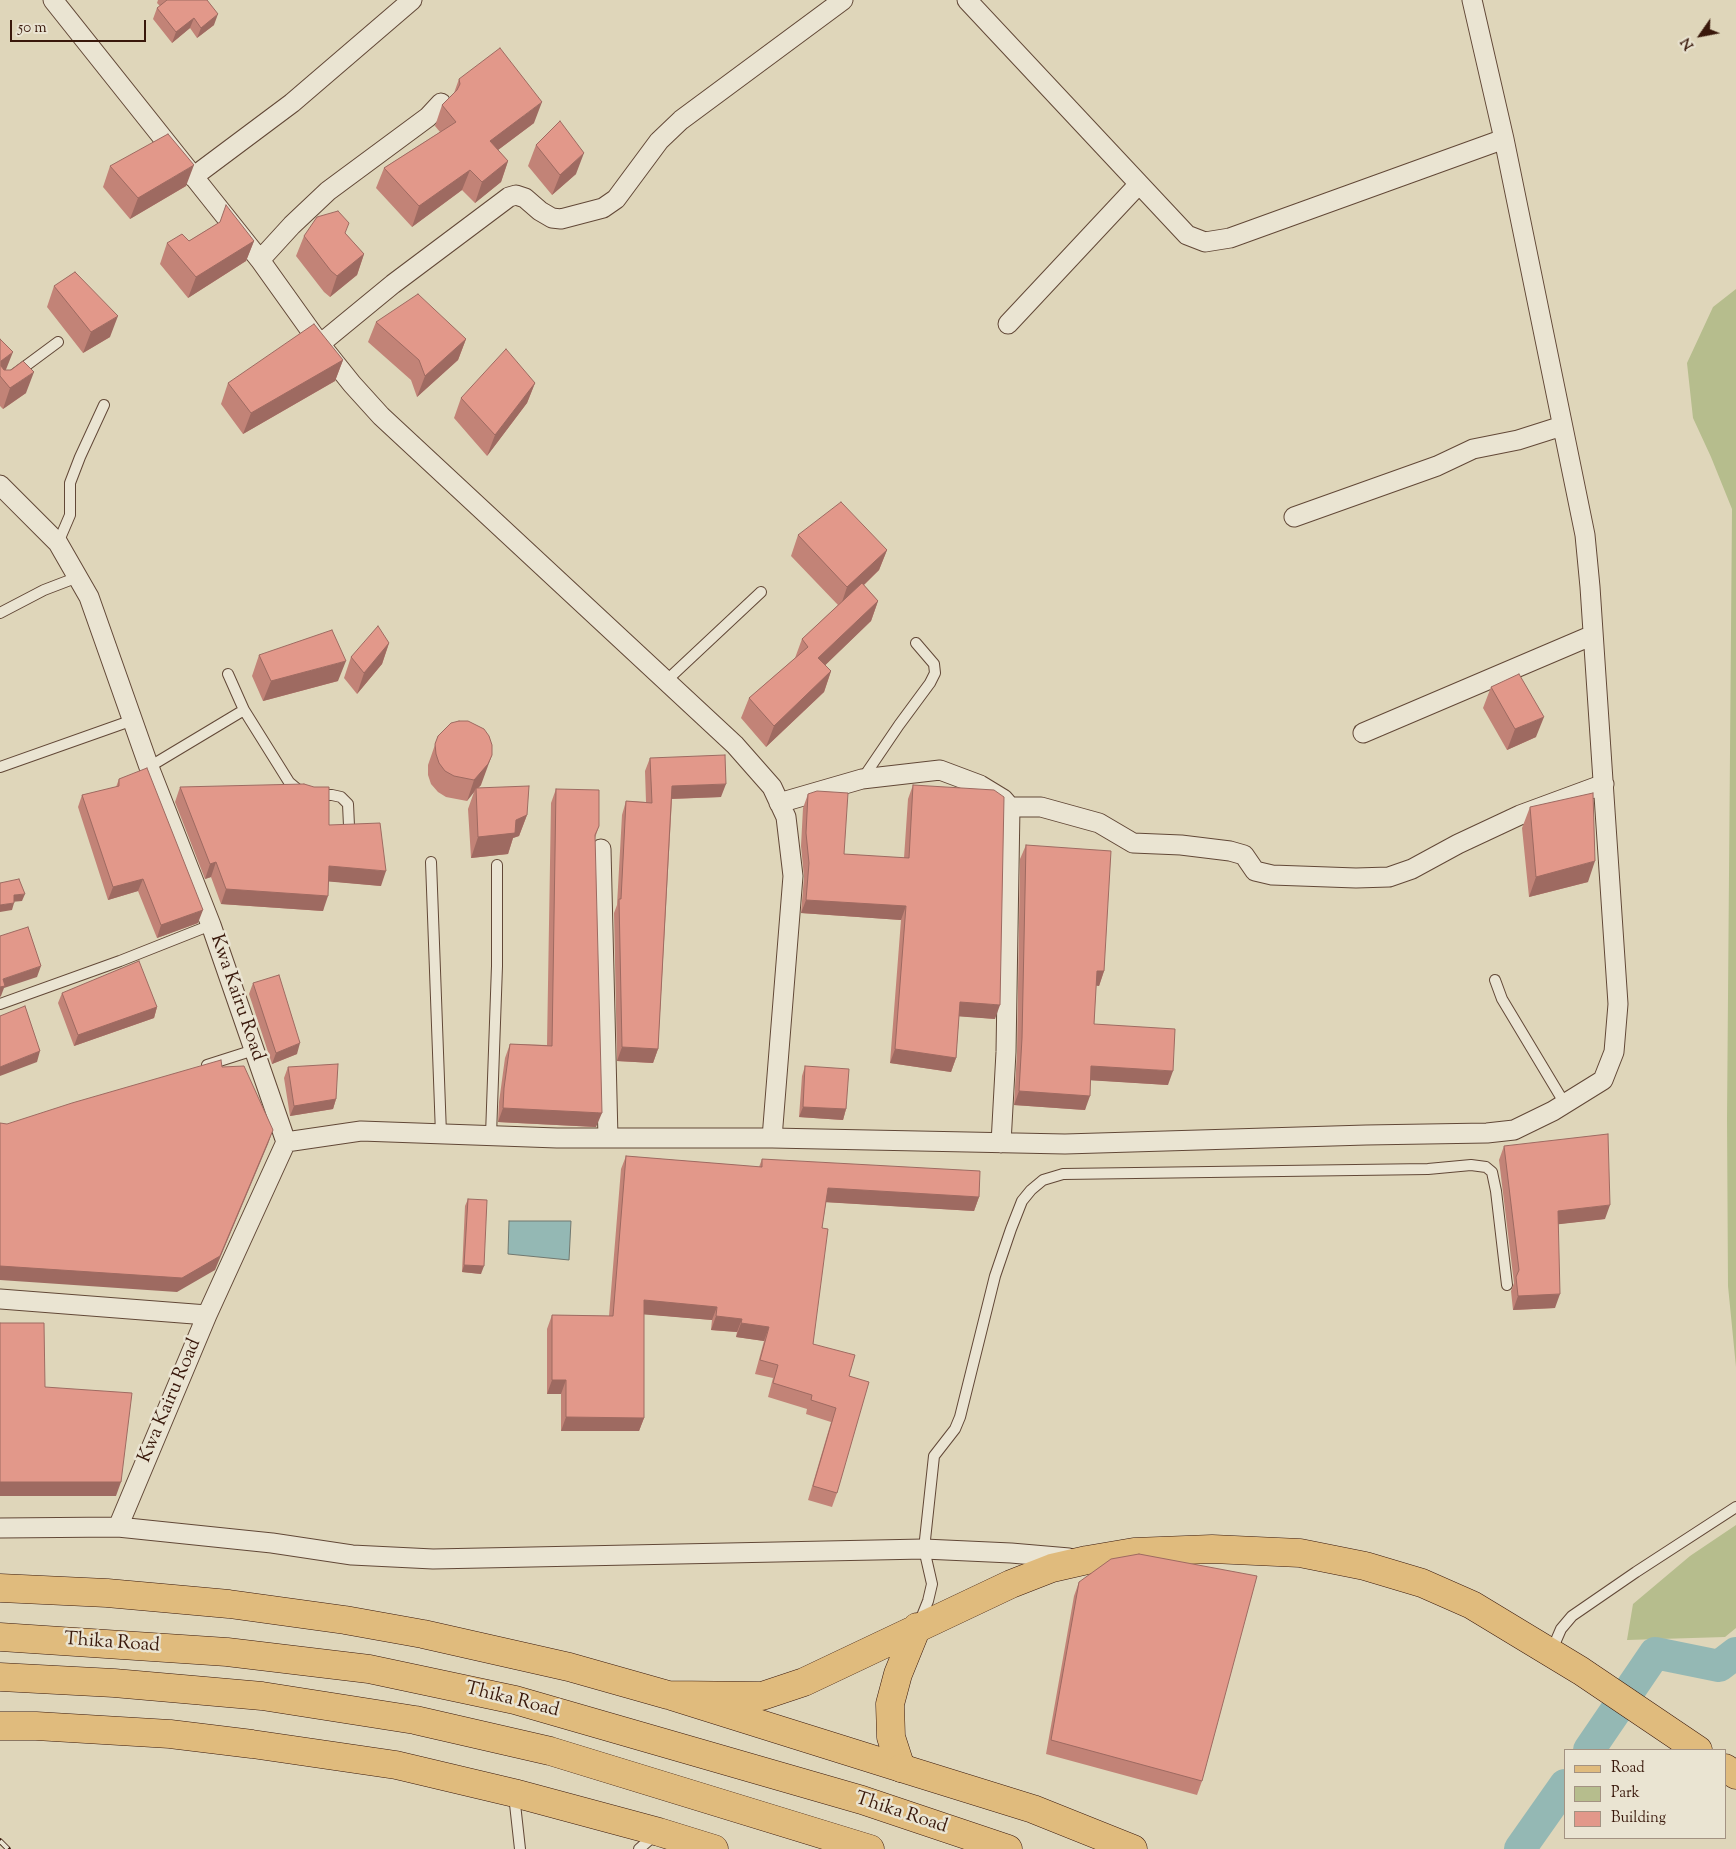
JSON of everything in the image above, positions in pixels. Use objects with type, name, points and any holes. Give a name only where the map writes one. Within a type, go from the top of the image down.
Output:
[{"type":"main road","points":[[668,1695],[762,1696],[804,1682],[1010,1584],[1052,1568],[1087,1560],[1134,1552],[1212,1549],[1300,1553],[1356,1564],[1422,1583],[1472,1605],[1581,1671],[1688,1743]]},
{"type":"main road","points":[[0,1588],[108,1593],[220,1603],[345,1620],[423,1634],[569,1667],[668,1695],[1033,1808],[1133,1849]]},
{"type":"main road","points":[[901,1768],[891,1737],[890,1704],[898,1674],[917,1627]]},
{"type":"main road","name":"Thika Road","points":[[0,1637],[227,1652],[369,1669],[515,1700],[862,1800],[1008,1849]]},
{"type":"main road","name":"Thika Road","points":[[0,1678],[114,1683],[262,1696],[415,1720],[550,1751],[870,1849]]},
{"type":"main road","points":[[0,1726],[36,1726],[170,1734],[396,1765],[514,1793],[649,1840],[714,1849]]},
{"type":"street","points":[[53,0],[260,260],[320,344],[381,416],[735,745],[772,787],[786,817],[793,876],[772,1138]]},
{"type":"street","points":[[193,177],[292,104],[412,0]]},
{"type":"street","points":[[320,344],[393,284],[509,197],[516,195],[525,198],[540,211],[552,218],[561,219],[604,208],[616,199],[659,141],[681,120],[844,0]]},
{"type":"street","points":[[968,0],[1187,235],[1205,242],[1230,238],[1504,139]]},
{"type":"street","points":[[286,1142],[361,1131],[491,1136],[772,1138],[1065,1144],[1487,1133],[1514,1130],[1553,1111],[1603,1080],[1614,1052],[1618,1004],[1594,635],[1584,535],[1504,139],[1472,0]]},
{"type":"street","points":[[260,260],[292,225],[328,191],[428,117],[441,103]]},
{"type":"street","points":[[1008,324],[1139,184]]},
{"type":"street","points":[[1294,517],[1437,466],[1473,449],[1518,440],[1562,426]]},
{"type":"street","name":"Kwa Kairu Road","points":[[0,485],[58,543],[89,597],[149,767],[211,925],[286,1142],[207,1315],[118,1527]]},
{"type":"street","points":[[1363,733],[1594,635]]},
{"type":"street","points":[[779,803],[862,779],[940,770],[980,785],[1003,799],[1010,807],[1006,1052],[1001,1143]]},
{"type":"street","points":[[1010,807],[1041,807],[1098,823],[1133,843],[1181,845],[1230,851],[1244,855],[1255,871],[1272,875],[1389,878],[1520,815],[1604,784]]},
{"type":"street","points":[[601,849],[608,1138]]},
{"type":"street","points":[[0,1299],[207,1315]]},
{"type":"street","points":[[0,1528],[118,1527],[272,1543],[352,1555],[433,1559],[924,1549],[1011,1553],[1087,1560]]},
{"type":"lane","points":[[0,384],[58,342]]},
{"type":"lane","points":[[58,543],[70,515],[70,483],[104,405]]},
{"type":"lane","points":[[0,614],[44,590],[78,577]]},
{"type":"lane","points":[[666,681],[761,592]]},
{"type":"lane","points":[[862,779],[898,725],[930,684],[935,673],[934,664],[916,643]]},
{"type":"lane","points":[[228,674],[244,710],[289,782],[299,792],[309,795],[341,797],[348,804],[349,826]]},
{"type":"lane","points":[[149,767],[244,710]]},
{"type":"lane","points":[[0,767],[133,720]]},
{"type":"lane","points":[[431,862],[441,1134]]},
{"type":"lane","points":[[491,1136],[497,966],[498,866]]},
{"type":"lane","points":[[0,1004],[120,961],[211,925]]},
{"type":"lane","points":[[1494,980],[1502,999],[1565,1104]]},
{"type":"lane","points":[[197,1068],[254,1050]]},
{"type":"lane","points":[[917,1627],[928,1601],[932,1584],[924,1549],[934,1456],[954,1429],[960,1417],[995,1276],[1022,1201],[1043,1180],[1063,1174],[1428,1169],[1471,1165],[1486,1167],[1492,1172],[1496,1191],[1507,1285]]},
{"type":"lane","points":[[1551,1653],[1561,1629],[1572,1616],[1736,1507]]},
{"type":"lane","points":[[514,1793],[520,1849]]},
{"type":"green space","points":[[1736,289],[1736,1367],[1728,1286],[1727,1119],[1732,509],[1693,418],[1687,363],[1713,307]]},
{"type":"green space","points":[[1736,1525],[1736,1628],[1725,1637],[1627,1640],[1633,1604],[1690,1556]]},
{"type":"water","points":[[509,1221],[571,1221],[569,1260],[508,1254]]},
{"type":"building","points":[[167,0],[207,0],[218,14],[201,28],[194,18],[176,32],[157,8]]},
{"type":"building","points":[[500,48],[542,102],[490,141],[508,161],[482,182],[470,170],[419,206],[384,168],[456,122],[442,105],[457,90],[460,84],[459,79]]},
{"type":"building","points":[[560,121],[584,153],[560,175],[536,145]]},
{"type":"building","points":[[168,134],[194,165],[138,198],[110,166]]},
{"type":"building","points":[[226,205],[254,241],[196,277],[167,243],[182,234],[189,241],[220,222]]},
{"type":"building","points":[[338,211],[349,223],[345,233],[364,254],[337,276],[304,236],[317,217]]},
{"type":"building","points":[[75,272],[118,316],[91,332],[54,286]]},
{"type":"building","points":[[418,294],[466,339],[425,376],[419,360],[376,322]]},
{"type":"building","points":[[314,324],[343,360],[251,413],[228,383]]},
{"type":"building","points":[[0,339],[13,352],[1,361],[1,366],[4,370],[11,370],[23,361],[34,372],[10,388],[0,376]]},
{"type":"building","points":[[506,349],[535,383],[495,435],[461,398]]},
{"type":"building","points":[[841,502],[887,550],[847,587],[798,535]]},
{"type":"building","points":[[862,583],[878,601],[818,658],[831,671],[774,726],[749,698],[808,647],[802,639]]},
{"type":"building","points":[[378,626],[389,643],[364,673],[351,657]]},
{"type":"building","points":[[332,630],[346,661],[271,681],[259,655]]},
{"type":"building","points":[[1519,674],[1544,717],[1515,729],[1491,687]]},
{"type":"building","points":[[468,721],[484,729],[492,745],[492,755],[488,764],[474,780],[454,776],[445,771],[439,763],[436,754],[435,744],[438,736],[451,723]]},
{"type":"building","points":[[725,755],[726,784],[672,786],[658,1049],[622,1047],[619,899],[621,899],[626,801],[652,803],[650,758]]},
{"type":"building","points":[[147,768],[203,910],[161,925],[143,879],[113,887],[82,795],[119,786],[119,779]]},
{"type":"building","points":[[304,784],[314,787],[329,787],[329,825],[380,823],[386,871],[329,866],[328,896],[226,889],[216,862],[210,864],[180,787]]},
{"type":"building","points":[[913,785],[994,790],[1004,797],[1000,1005],[960,1002],[956,1058],[895,1049],[906,906],[806,900],[809,863],[806,833],[808,794],[817,791],[848,793],[844,854],[909,858]]},
{"type":"building","points":[[529,786],[527,815],[516,820],[515,833],[478,837],[476,788]]},
{"type":"building","points":[[556,789],[599,790],[599,826],[595,835],[602,1113],[503,1108],[510,1044],[552,1046]]},
{"type":"building","points":[[1593,793],[1595,861],[1536,877],[1530,807]]},
{"type":"building","points":[[1026,845],[1111,851],[1104,971],[1097,971],[1094,1024],[1175,1029],[1173,1071],[1091,1066],[1090,1096],[1019,1091]]},
{"type":"building","points":[[19,879],[25,894],[14,895],[14,903],[0,905],[0,883]]},
{"type":"building","points":[[28,927],[41,966],[3,979],[5,986],[0,987],[0,936]]},
{"type":"building","points":[[139,961],[157,1007],[78,1035],[62,993]]},
{"type":"building","points":[[279,975],[300,1043],[276,1053],[253,983]]},
{"type":"building","points":[[25,1006],[40,1051],[0,1067],[0,1016]]},
{"type":"building","points":[[221,1060],[222,1067],[244,1066],[273,1130],[220,1256],[182,1278],[0,1266],[0,1123],[7,1124]]},
{"type":"building","points":[[338,1064],[336,1099],[294,1106],[288,1067]]},
{"type":"building","points":[[805,1066],[849,1069],[846,1109],[803,1107]]},
{"type":"building","points":[[1608,1134],[1610,1205],[1558,1211],[1560,1294],[1518,1296],[1516,1277],[1519,1270],[1504,1146]]},
{"type":"building","points":[[626,1156],[762,1167],[762,1159],[980,1171],[979,1197],[828,1188],[822,1228],[828,1229],[813,1344],[855,1355],[849,1376],[869,1382],[837,1493],[813,1486],[836,1408],[811,1400],[812,1395],[773,1383],[778,1365],[760,1360],[769,1327],[741,1323],[742,1319],[716,1316],[717,1307],[644,1300],[644,1418],[566,1417],[566,1380],[552,1380],[552,1315],[613,1316]]},
{"type":"building","points":[[468,1199],[487,1200],[484,1266],[464,1265]]},
{"type":"building","points":[[0,1323],[44,1323],[45,1387],[132,1393],[121,1482],[0,1482]]},
{"type":"building","points":[[1139,1554],[1257,1576],[1202,1781],[1051,1740],[1079,1582],[1111,1559]]},
{"type":"waterway","points":[[1590,1749],[1655,1653],[1719,1666],[1736,1653]]},
{"type":"waterway","points":[[1520,1849],[1564,1786]]},
{"type":"railway","points":[[0,1841],[8,1849]]}]
